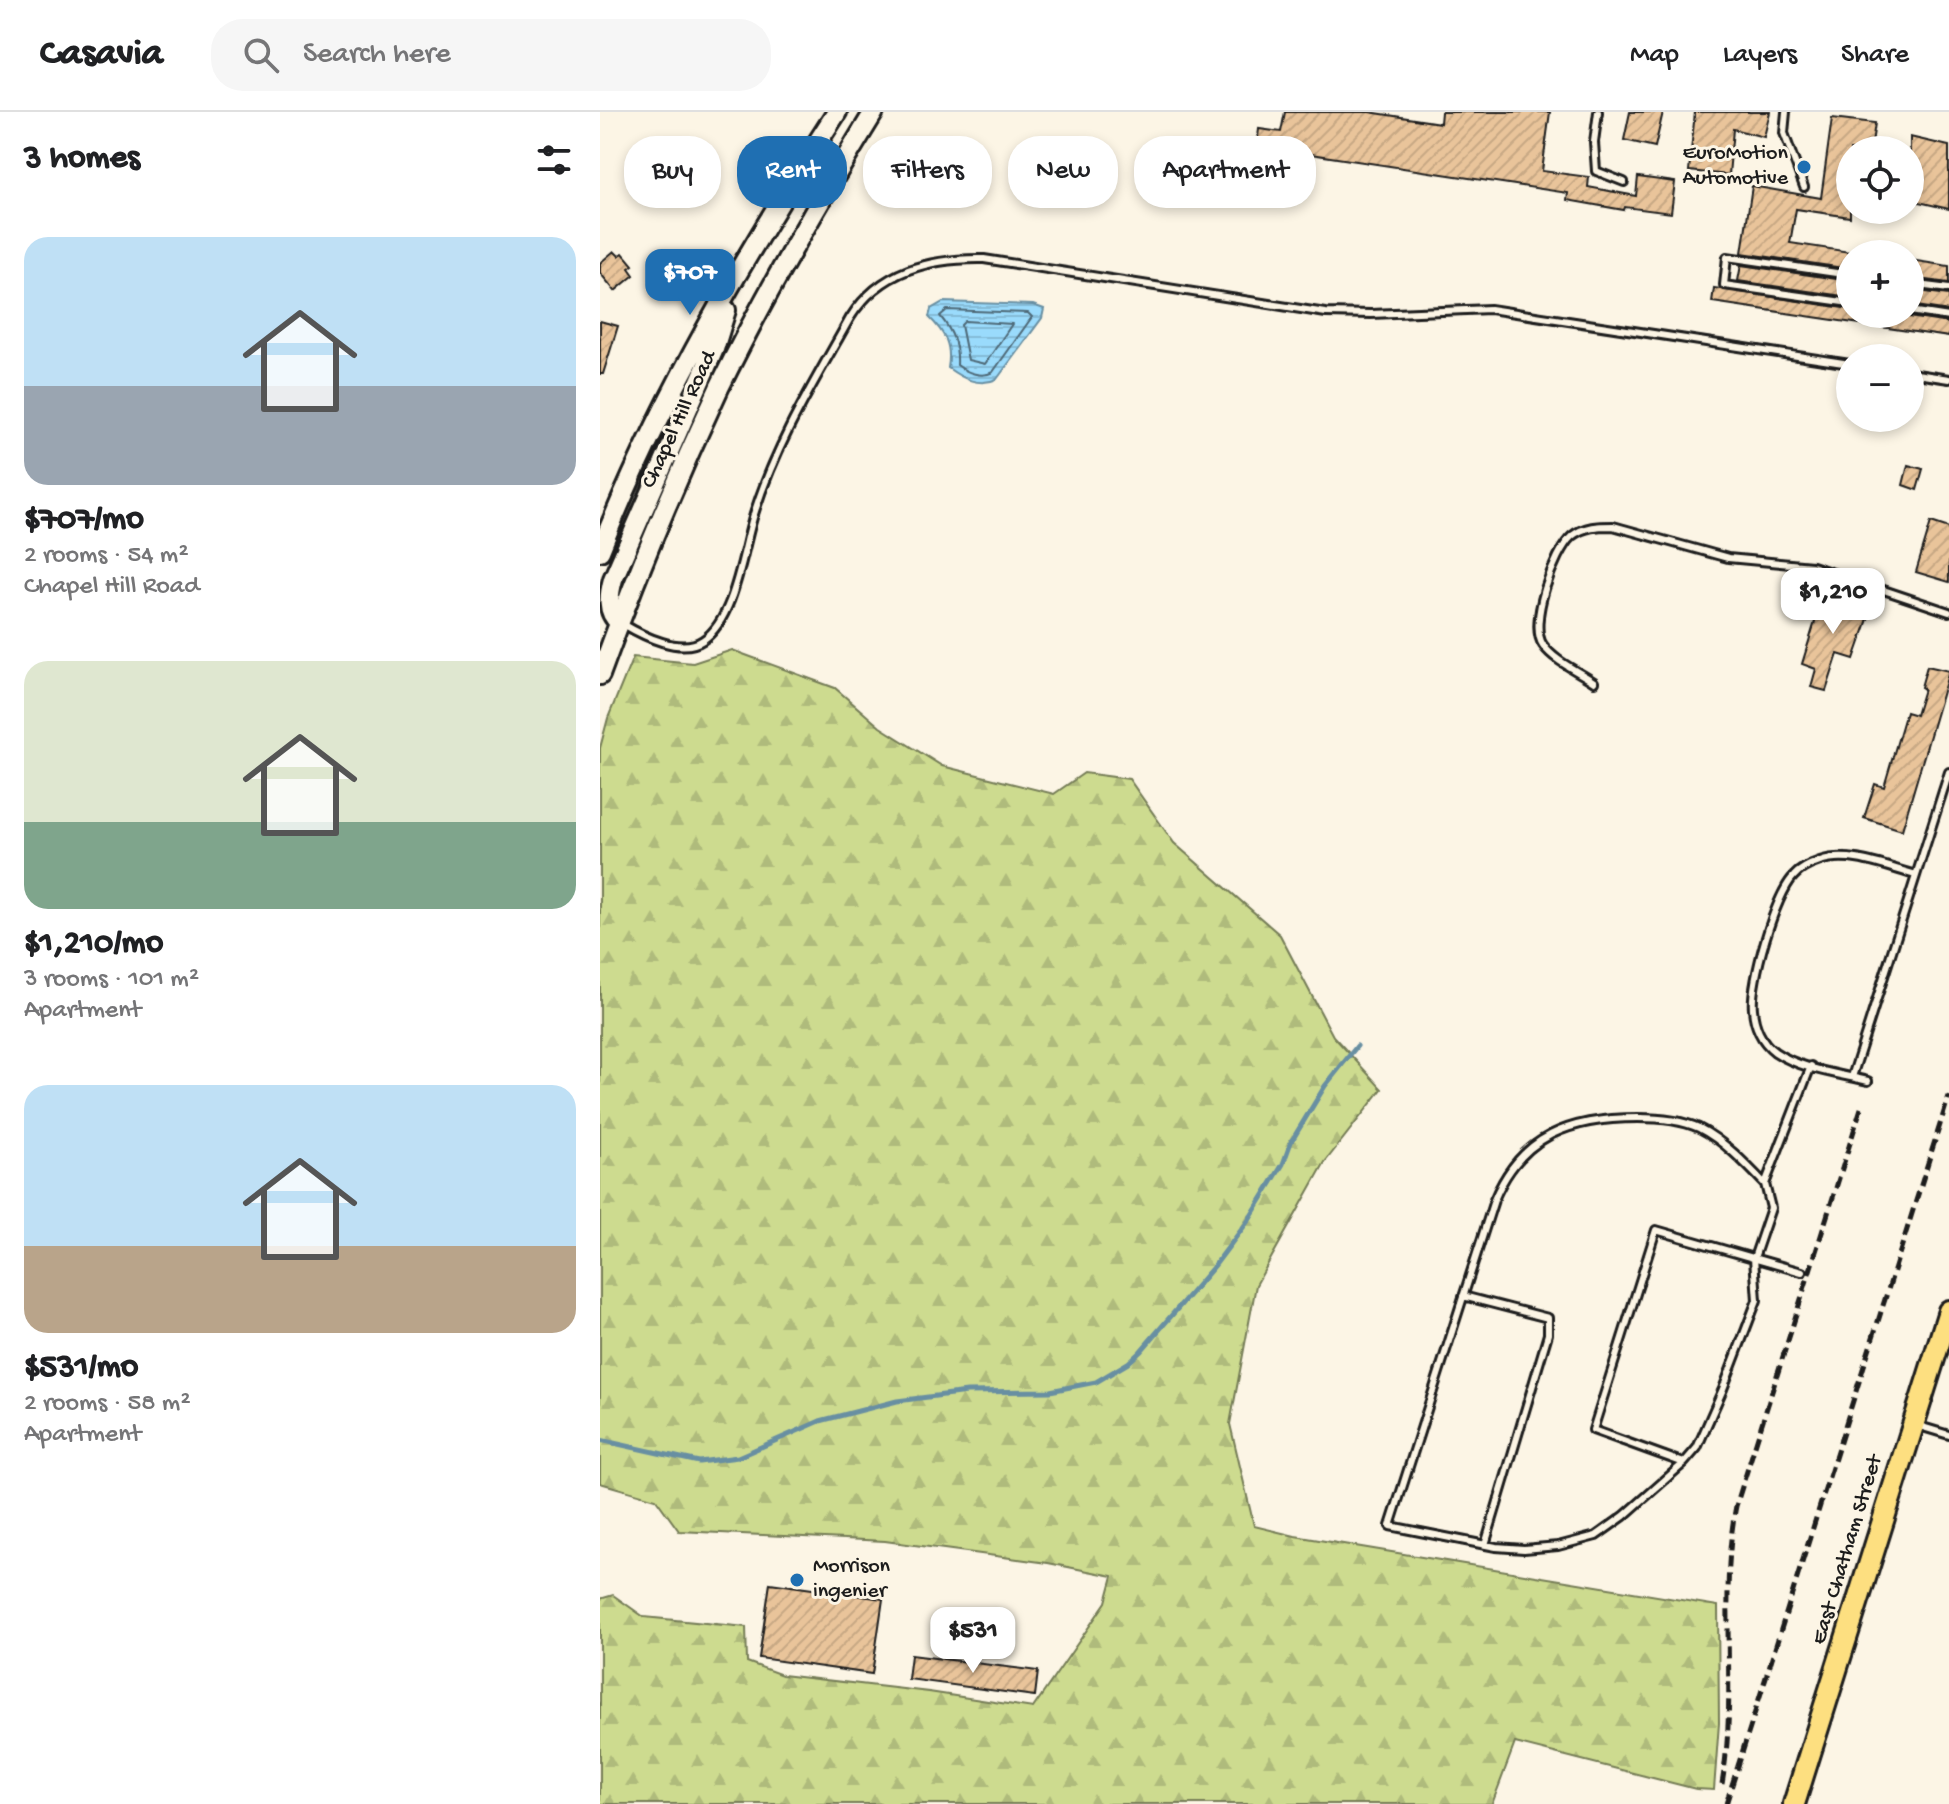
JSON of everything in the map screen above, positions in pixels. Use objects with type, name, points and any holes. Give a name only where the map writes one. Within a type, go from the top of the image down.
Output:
[{"type":"main road","name":"Chapel Hill Road","points":[[600,551],[655,427],[727,291],[837,112]]},
{"type":"main road","name":"Chapel Hill Road","points":[[600,675],[664,511],[720,386],[837,172],[874,112]]},
{"type":"main road","points":[[619,622],[611,613],[609,602],[613,579],[714,349],[727,306],[747,259]]},
{"type":"main road","name":"East Chatham Street","points":[[1794,1804],[1947,1323]]},
{"type":"lane","points":[[1598,112],[1594,142],[1596,171],[1624,182]]},
{"type":"lane","points":[[1786,112],[1784,133],[1804,187]]},
{"type":"lane","points":[[1836,273],[1727,257],[1724,285],[1836,301]]},
{"type":"lane","points":[[619,622],[676,645],[688,646],[701,642],[711,634],[723,618],[772,464],[850,318],[863,298],[892,277],[939,260],[984,259],[1326,313],[1490,309],[1836,362]]},
{"type":"lane","points":[[1924,286],[1949,289]]},
{"type":"lane","points":[[1924,313],[1949,317]]},
{"type":"lane","points":[[1924,375],[1949,379]]},
{"type":"lane","points":[[1594,682],[1552,654],[1543,645],[1538,633],[1541,608],[1559,553],[1570,538],[1593,526],[1613,526],[1728,558],[1812,566],[1949,612]]},
{"type":"lane","points":[[1852,1077],[1949,772]]},
{"type":"lane","points":[[1868,1081],[1811,1066],[1775,1052],[1755,1025],[1753,986],[1777,903],[1794,875],[1805,867],[1830,858],[1853,859],[1916,875]]},
{"type":"lane","points":[[1765,1184],[1811,1066]]},
{"type":"lane","points":[[1615,1118],[1679,1122],[1705,1132],[1765,1184],[1771,1208],[1754,1258],[1757,1300],[1697,1448],[1624,1516],[1596,1536],[1558,1546],[1524,1549],[1485,1545],[1390,1526],[1501,1182],[1520,1156],[1540,1139],[1561,1129],[1615,1118]]},
{"type":"lane","points":[[1684,1463],[1593,1430],[1656,1230],[1802,1272]]},
{"type":"lane","points":[[1463,1296],[1548,1318],[1548,1334],[1485,1545]]},
{"type":"lane","points":[[1913,1424],[1949,1435]]},
{"type":"green space","points":[[732,650],[835,688],[880,727],[942,766],[1054,794],[1084,773],[1129,779],[1174,843],[1280,935],[1333,1036],[1382,1089],[1325,1162],[1256,1285],[1230,1424],[1254,1526],[1295,1536],[1718,1606],[1719,1723],[1714,1790],[1696,1789],[1515,1743],[1492,1804],[600,1804],[600,1599],[613,1595],[644,1617],[746,1627],[747,1662],[782,1675],[1033,1708],[1106,1602],[1113,1576],[1048,1563],[885,1541],[679,1531],[656,1499],[600,1483],[600,748],[608,718],[633,657],[693,663]]},
{"type":"water","points":[[943,302],[1033,305],[1044,309],[1042,318],[997,379],[978,382],[948,368],[946,340],[929,317],[931,309]]},
{"type":"building","points":[[1285,112],[1369,112],[1440,123],[1441,112],[1550,112],[1542,171],[1589,177],[1588,187],[1636,196],[1638,177],[1675,182],[1671,213],[1625,207],[1624,210],[1567,200],[1568,193],[1316,155],[1316,136],[1258,136],[1259,129],[1281,132]]},
{"type":"building","points":[[1630,112],[1663,112],[1655,147],[1624,140]]},
{"type":"building","points":[[1695,112],[1770,112],[1764,137],[1733,129],[1729,175],[1689,171]]},
{"type":"building","points":[[1832,118],[1875,123],[1873,136],[1836,136],[1836,215],[1796,209],[1790,243],[1836,250],[1836,267],[1742,253],[1752,186],[1821,198]]},
{"type":"building","points":[[1924,140],[1949,146],[1949,209],[1924,203]]},
{"type":"building","points":[[614,251],[619,256],[623,253],[633,265],[629,268],[634,275],[615,291],[600,273],[600,263]]},
{"type":"building","points":[[1924,262],[1949,266],[1949,283],[1924,280]]},
{"type":"building","points":[[1741,265],[1836,279],[1836,295],[1738,281]]},
{"type":"building","points":[[1714,288],[1836,307],[1836,320],[1712,302]]},
{"type":"building","points":[[1924,292],[1949,295],[1949,311],[1924,307]]},
{"type":"building","points":[[1924,319],[1949,323],[1949,337],[1888,328],[1924,328]]},
{"type":"building","points":[[600,321],[618,326],[603,374],[600,374]]},
{"type":"building","points":[[1908,465],[1923,469],[1917,490],[1903,485]]},
{"type":"building","points":[[1931,522],[1949,528],[1949,582],[1916,572]]},
{"type":"building","points":[[1825,589],[1855,599],[1851,613],[1868,619],[1854,659],[1838,654],[1826,691],[1811,687],[1816,669],[1802,664]]},
{"type":"building","points":[[1927,666],[1949,671],[1902,830],[1864,818],[1875,784],[1884,787],[1906,712],[1916,715]]},
{"type":"building","points":[[770,1583],[883,1599],[872,1674],[759,1658]]},
{"type":"building","points":[[911,1655],[1038,1671],[1035,1696],[908,1679]]},
{"type":"waterway","points":[[600,1440],[699,1462],[738,1457],[820,1421],[897,1401],[967,1392],[1050,1391],[1096,1382],[1140,1352],[1215,1265],[1248,1221],[1325,1086],[1357,1046]]},
{"type":"railway","points":[[1726,1804],[1949,1096]]},
{"type":"railway","points":[[1722,1784],[1728,1715],[1728,1575],[1736,1506],[1862,1105]]},
{"type":"place","name":"EuroMotion Automotive","points":[[1804,167]]},
{"type":"place","name":"Morrison ingenier","points":[[797,1580]]}]
